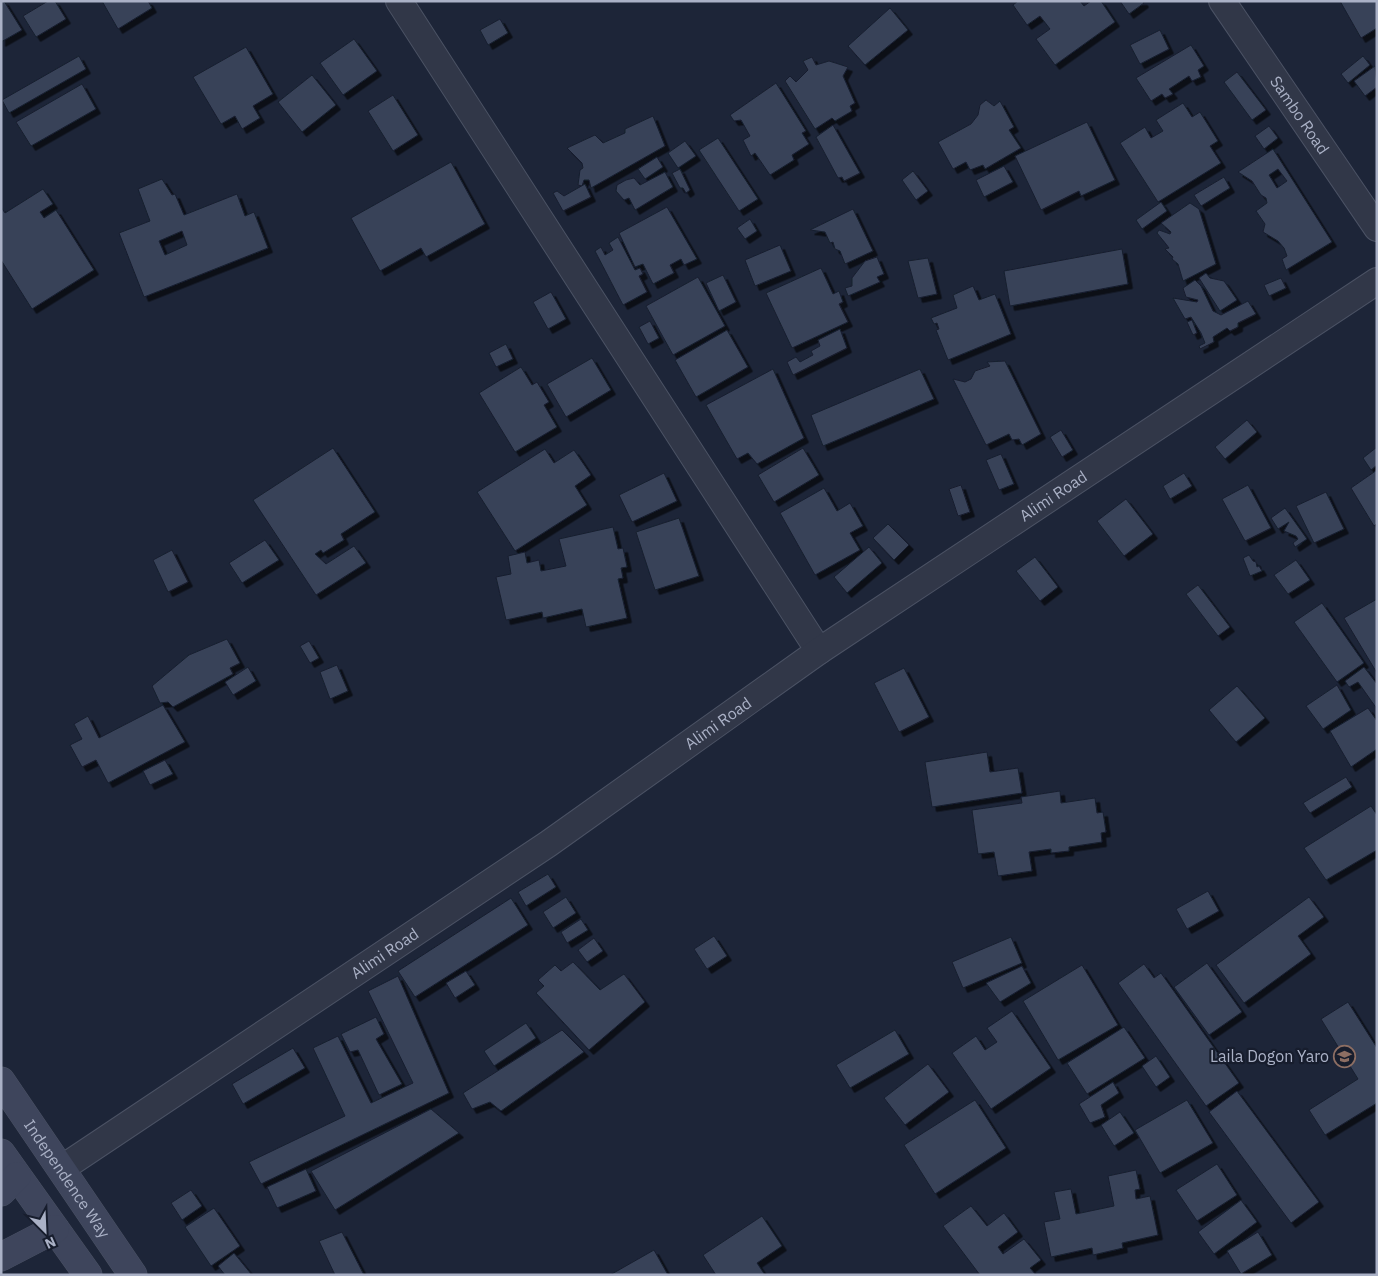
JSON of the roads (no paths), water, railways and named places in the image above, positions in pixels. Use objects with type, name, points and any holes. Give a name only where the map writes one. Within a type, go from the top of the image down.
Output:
[{"type":"main road","name":"Independence Way","points":[[1,1081],[133,1275]]},
{"type":"main road","points":[[1,1153],[9,1184],[55,1229],[88,1275]]},
{"type":"main road","points":[[1,1257],[55,1229]]},
{"type":"street","points":[[399,1],[819,652]]},
{"type":"street","name":"Sambo Road","points":[[1222,1],[1377,228]]},
{"type":"street","name":"Alimi Road","points":[[62,1169],[548,844],[819,652],[1377,281]]},
{"type":"place","name":"Laila Dogon Yaro","points":[[1345,1056]]}]
